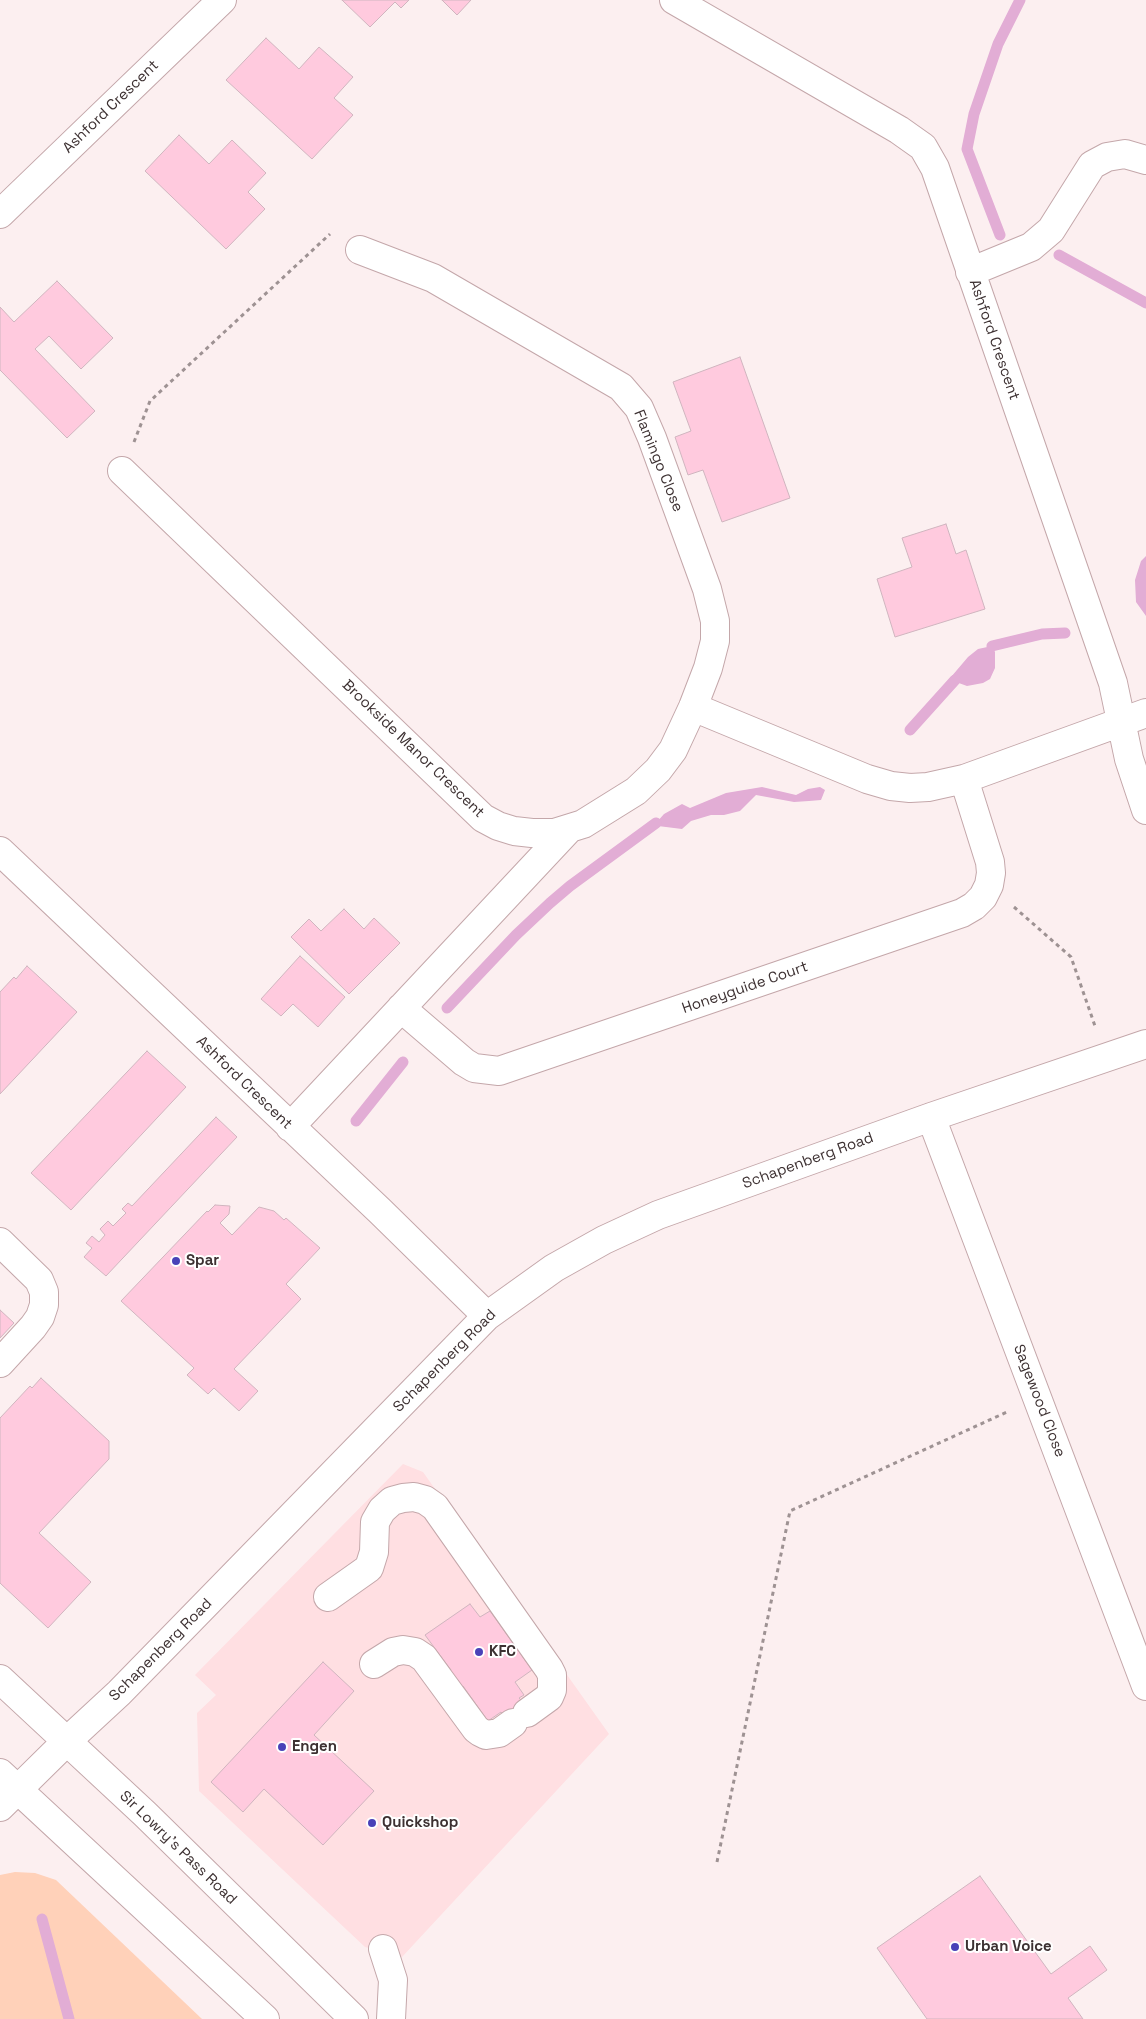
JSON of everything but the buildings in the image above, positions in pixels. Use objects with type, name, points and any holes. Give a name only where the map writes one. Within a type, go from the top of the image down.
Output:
[{"type":"street","name":"Ashford Crescent","points":[[0,214],[222,0]]},
{"type":"street","name":"Ashford Crescent","points":[[674,0],[891,125],[923,147],[935,168],[1113,683],[1134,717],[1129,759],[1146,810]]},
{"type":"street","points":[[970,272],[1031,247],[1051,230],[1092,165],[1107,157],[1125,154],[1146,160]]},
{"type":"street","name":"Flamingo Close","points":[[360,250],[442,283],[620,387],[639,408],[652,438],[707,589],[714,621],[714,642],[708,668],[693,707]]},
{"type":"street","name":"Brookside Manor Crescent","points":[[122,471],[483,818],[498,826],[523,832],[554,833],[583,824],[636,791],[658,770],[673,750],[693,707]]},
{"type":"street","points":[[693,707],[867,779],[891,786],[928,787],[964,779],[1134,717]]},
{"type":"street","points":[[964,779],[990,862],[991,874],[989,885]]},
{"type":"street","points":[[290,1127],[568,830]]},
{"type":"street","name":"Ashford Crescent","points":[[0,851],[380,1211],[487,1316]]},
{"type":"street","name":"Honeyguide Court","points":[[401,1008],[464,1062],[474,1068],[499,1072],[962,913],[974,906],[983,897],[989,885]]},
{"type":"street","name":"Schapenberg Road","points":[[6,1790],[66,1742],[132,1681],[487,1316],[554,1268],[579,1253],[658,1215],[931,1117],[1146,1044]]},
{"type":"street","name":"Sagewood Close","points":[[931,1117],[1146,1686]]},
{"type":"street","points":[[0,1242],[40,1280],[44,1292],[44,1305],[40,1317],[0,1363]]},
{"type":"street","points":[[328,1598],[369,1568],[374,1552],[375,1522],[382,1510],[392,1502],[403,1498],[414,1497],[425,1500],[435,1507],[549,1668],[553,1683],[549,1697],[499,1733],[486,1735],[476,1729],[424,1658],[415,1652],[403,1650],[393,1652],[374,1664]]},
{"type":"street","name":"Sir Lowry's Pass Road","points":[[0,1679],[144,1814],[354,2019]]},
{"type":"street","points":[[6,1790],[265,2019]]},
{"type":"street","points":[[382,1949],[393,1980],[391,2019]]},
{"type":"path","points":[[122,471],[150,401],[157,394],[334,230],[360,250]]},
{"type":"path","points":[[989,885],[1071,957],[1106,1058]]},
{"type":"path","points":[[717,1862],[790,1511],[1037,1398]]},
{"type":"shaded area","points":[[1146,556],[1146,616],[1136,602],[1135,580],[1141,561]]},
{"type":"shaded area","points":[[992,646],[995,652],[995,668],[990,679],[983,683],[967,686],[956,682],[951,677],[968,657],[978,649]]},
{"type":"shaded area","points":[[762,787],[796,795],[808,789],[820,787],[825,790],[821,800],[809,801],[794,802],[756,795],[740,811],[724,815],[711,815],[691,821],[682,829],[658,826],[656,823],[664,814],[682,804],[690,808],[726,793]]},
{"type":"shaded area","points":[[403,1464],[423,1472],[609,1734],[402,1957],[365,1947],[199,1791],[197,1713],[216,1695],[195,1675]]},
{"type":"shaded area","points":[[15,1872],[35,1873],[56,1880],[202,2019],[0,2019],[0,1875]]},
{"type":"waterway","points":[[1000,235],[967,149],[974,114],[998,44],[1020,0]]},
{"type":"waterway","points":[[1059,255],[1146,303]]},
{"type":"waterway","points":[[992,646],[1042,634],[1065,633]]},
{"type":"waterway","points":[[910,730],[955,680]]},
{"type":"waterway","points":[[447,1008],[516,935],[550,903],[570,886],[656,823]]},
{"type":"waterway","points":[[356,1121],[403,1062]]},
{"type":"waterway","points":[[42,1919],[69,2019]]},
{"type":"place","name":"Spar","points":[[176,1261]]},
{"type":"place","name":"KFC","points":[[479,1652]]},
{"type":"place","name":"Engen","points":[[282,1747]]},
{"type":"place","name":"Quickshop","points":[[372,1823]]},
{"type":"place","name":"Urban Voice","points":[[955,1947]]}]
